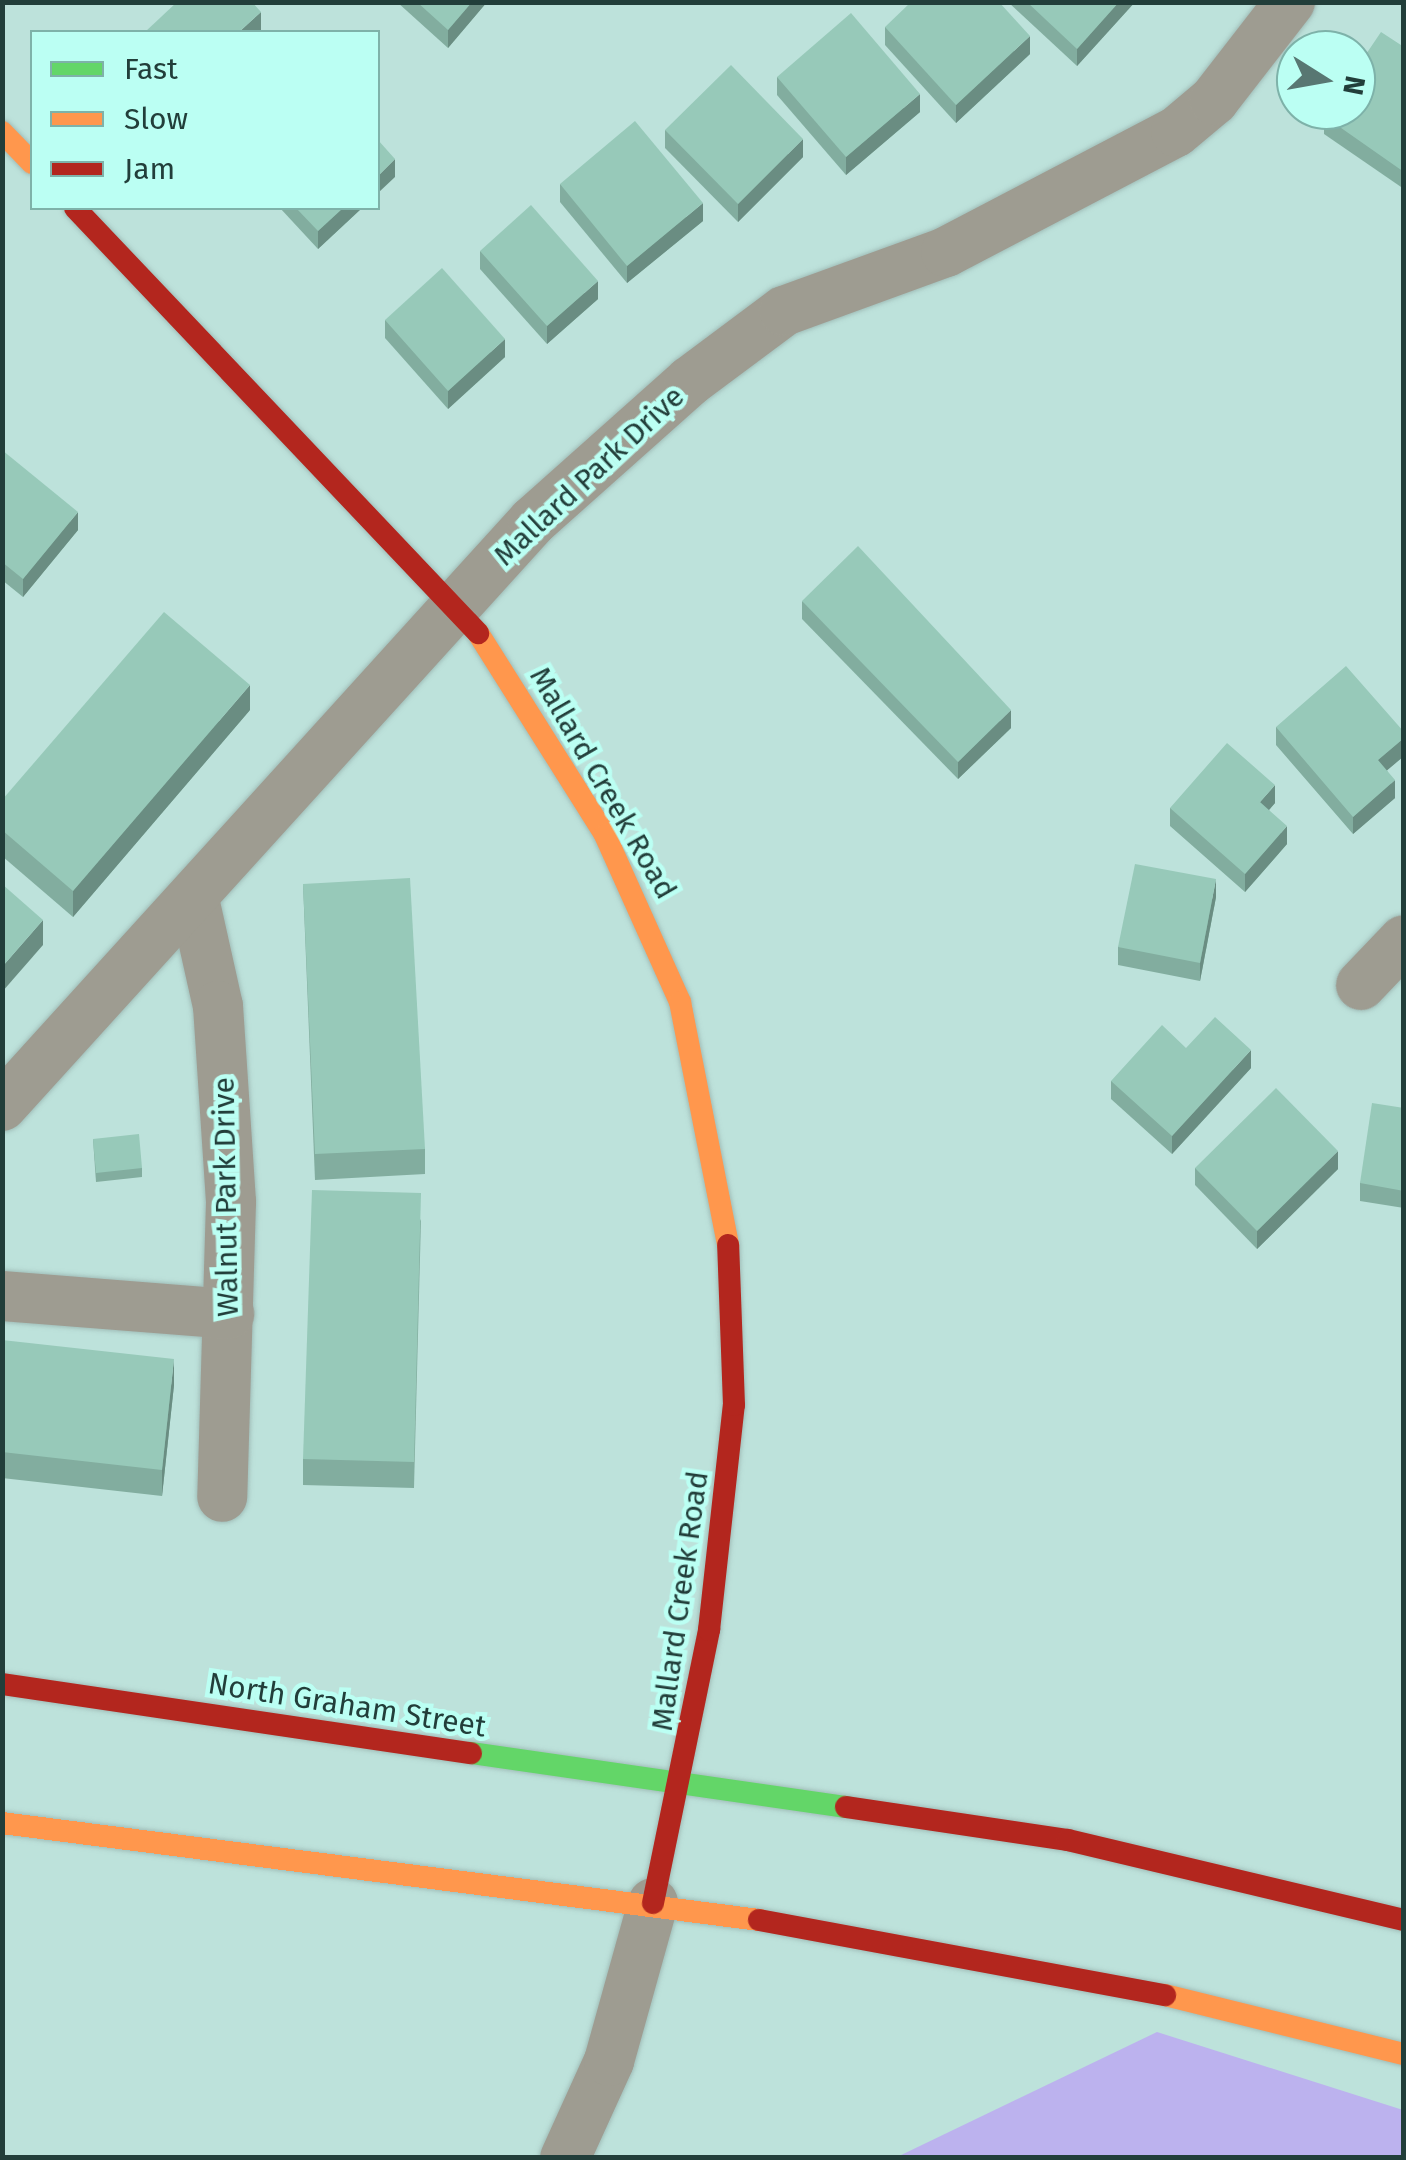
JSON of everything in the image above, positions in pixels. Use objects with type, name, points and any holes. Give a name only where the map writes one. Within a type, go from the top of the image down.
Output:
[{"type":"main road","points":[[2,132],[30,161]]},
{"type":"main road","name":"Mallard Creek Road","points":[[76,210],[458,603],[650,924],[709,1106],[727,1215],[734,1405],[684,1783],[652,1903]]},
{"type":"main road","name":"North Graham Street","points":[[2,1684],[684,1783]]},
{"type":"main road","points":[[684,1783],[1068,1840],[1404,1920]]},
{"type":"main road","points":[[2,1823],[652,1903],[1101,1977],[1404,2054]]},
{"type":"street","name":"Mallard Park Drive","points":[[2,1106],[194,899],[533,521],[750,334],[843,286],[946,252],[1176,132],[1214,100],[1290,2]]},
{"type":"street","name":"Walnut Park Drive","points":[[194,899],[226,1103],[229,1314],[222,1497]]},
{"type":"street","points":[[1361,984],[1404,940]]},
{"type":"street","points":[[2,1296],[229,1314]]},
{"type":"street","points":[[565,2158],[609,2061],[652,1903]]},
{"type":"shaded area","points":[[1157,2032],[1403,2110],[1403,2157],[897,2157]]},
{"type":"building","points":[[177,2],[252,2],[261,12],[241,30],[147,30]]},
{"type":"building","points":[[417,2],[472,2],[448,30]]},
{"type":"building","points":[[911,2],[999,2],[1030,36],[956,105],[885,27]]},
{"type":"building","points":[[1027,2],[1119,2],[1077,49]]},
{"type":"building","points":[[851,13],[920,94],[846,157],[777,77]]},
{"type":"building","points":[[1381,32],[1404,47],[1404,172],[1344,130],[1376,130],[1376,39]]},
{"type":"building","points":[[731,65],[803,139],[738,204],[665,130]]},
{"type":"building","points":[[635,121],[703,203],[627,266],[560,184]]},
{"type":"building","points":[[380,142],[395,159],[380,174]]},
{"type":"building","points":[[531,205],[598,281],[547,326],[480,251]]},
{"type":"building","points":[[298,210],[341,210],[318,231]]},
{"type":"building","points":[[442,268],[505,339],[448,391],[385,320]]},
{"type":"building","points":[[2,450],[78,512],[23,579],[2,562]]},
{"type":"building","points":[[858,546],[1011,710],[958,762],[802,601]]},
{"type":"building","points":[[164,612],[250,685],[73,891],[2,830],[2,800]]},
{"type":"building","points":[[1346,666],[1404,732],[1404,738],[1378,760],[1395,780],[1353,817],[1276,727]]},
{"type":"building","points":[[1227,743],[1275,785],[1260,802],[1287,826],[1245,874],[1170,808]]},
{"type":"building","points":[[1135,864],[1216,879],[1200,963],[1118,947]]},
{"type":"building","points":[[410,878],[425,1149],[315,1154],[303,884]]},
{"type":"building","points":[[2,884],[43,920],[2,967]]},
{"type":"building","points":[[1215,1017],[1251,1050],[1172,1136],[1111,1081],[1162,1025],[1186,1048]]},
{"type":"building","points":[[1276,1088],[1338,1151],[1257,1231],[1195,1168]]},
{"type":"building","points":[[1372,1103],[1404,1108],[1404,1191],[1360,1183]]},
{"type":"building","points":[[139,1134],[142,1168],[96,1173],[93,1139]]},
{"type":"building","points":[[312,1190],[421,1193],[414,1462],[303,1459]]},
{"type":"building","points":[[2,1340],[174,1359],[162,1470],[2,1452]]},
{"type":"traffic: fast","points":[[471,1753],[846,1807]]},
{"type":"traffic: slow","points":[[2,132],[30,161]]},
{"type":"traffic: slow","points":[[478,633],[605,835],[680,1002],[728,1245]]},
{"type":"traffic: slow","points":[[2,1823],[759,1920]]},
{"type":"traffic: slow","points":[[1165,1995],[1404,2054]]},
{"type":"traffic: jam","points":[[77,210],[478,633]]},
{"type":"traffic: jam","points":[[653,1903],[709,1630],[734,1405],[728,1245]]},
{"type":"traffic: jam","points":[[2,1684],[471,1753]]},
{"type":"traffic: jam","points":[[846,1807],[1068,1840],[1404,1920]]},
{"type":"traffic: jam","points":[[759,1920],[1165,1995]]}]
